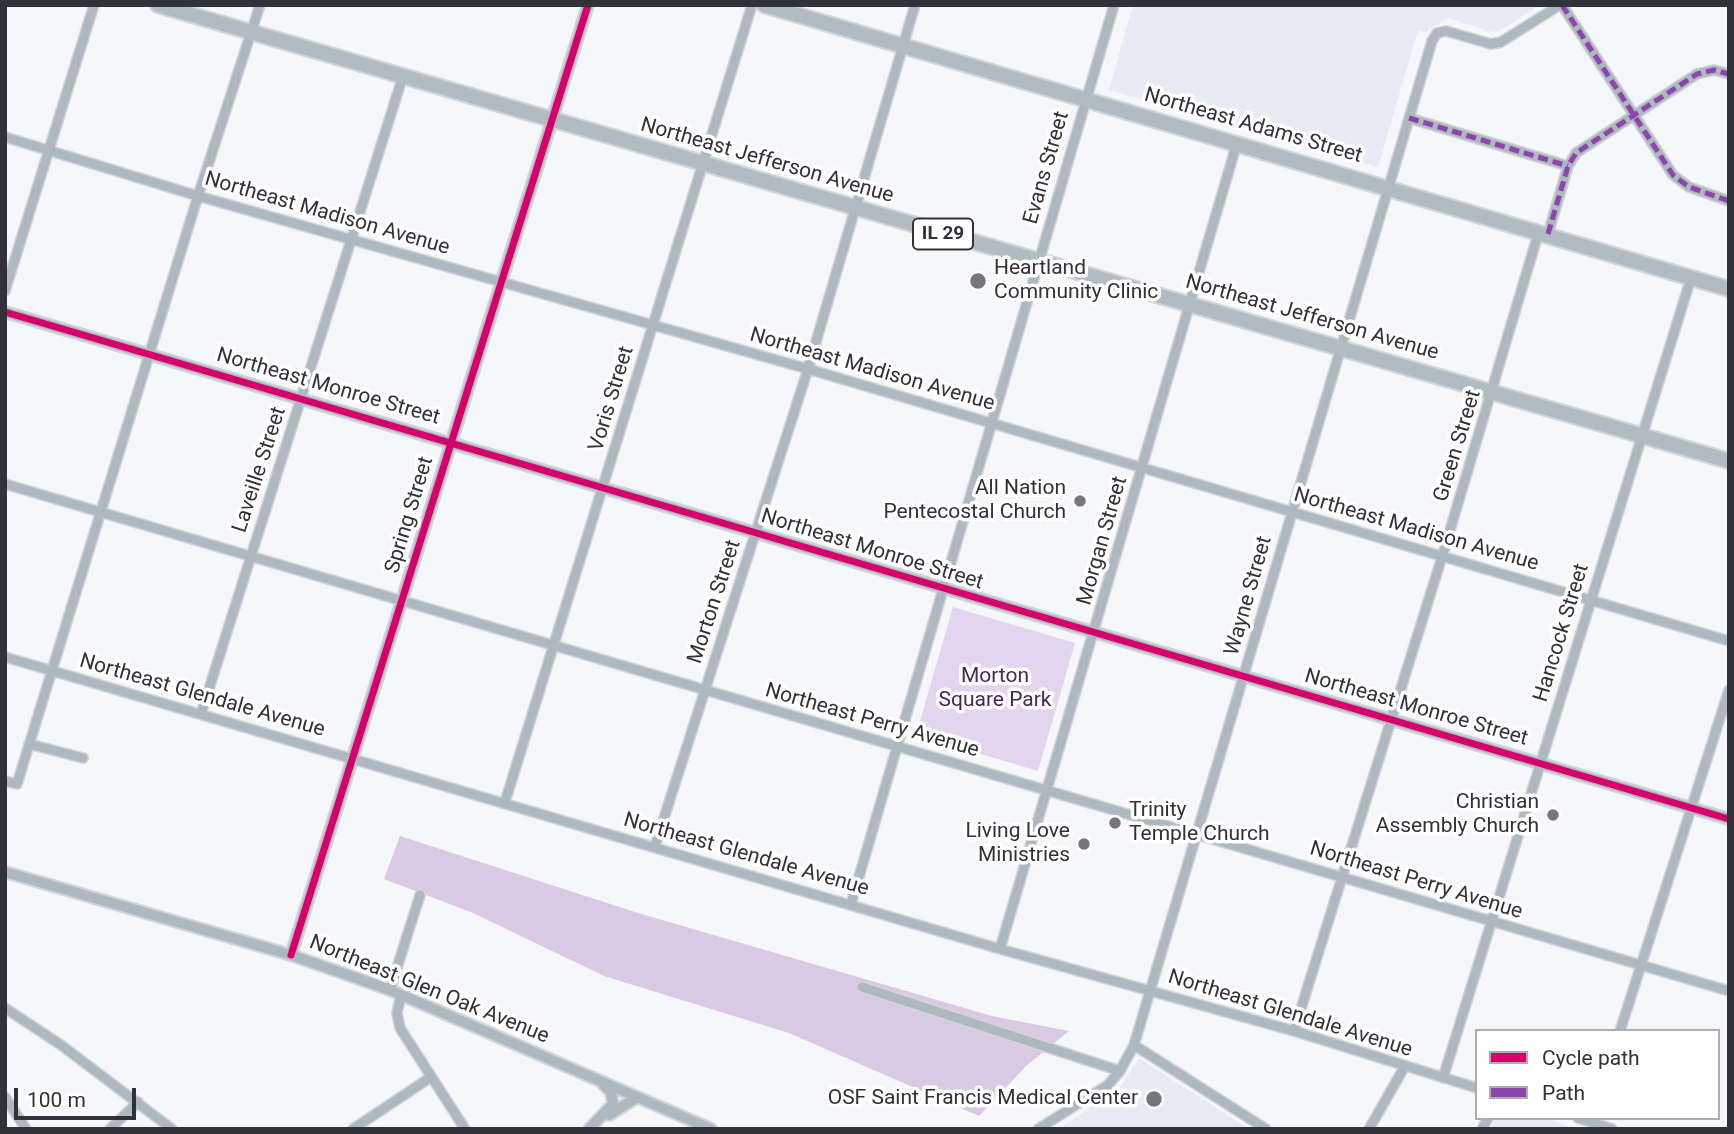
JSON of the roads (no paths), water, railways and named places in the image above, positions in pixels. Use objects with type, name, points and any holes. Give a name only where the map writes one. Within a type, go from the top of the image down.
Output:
[{"type":"main road","name":"Northeast Jefferson Avenue","points":[[158,5],[1729,461]]},
{"type":"main road","name":"Northeast Adams Street","points":[[764,5],[1543,232],[1729,289]]},
{"type":"street","points":[[5,291],[94,5]]},
{"type":"street","points":[[5,781],[17,784],[149,353],[260,5]]},
{"type":"street","name":"Spring Street","points":[[292,954],[588,5]]},
{"type":"street","name":"Voris Street","points":[[505,803],[752,5]]},
{"type":"street","name":"Morton Street","points":[[655,846],[808,369],[915,5]]},
{"type":"street","name":"Evans Street","points":[[850,904],[1114,5]]},
{"type":"street","points":[[1561,5],[1673,175],[1689,187],[1729,201]]},
{"type":"street","name":"Wayne Street","points":[[1038,1129],[1104,1088],[1120,1072],[1134,1045],[1432,41],[1437,33],[1446,32],[1492,44],[1501,42],[1561,5]]},
{"type":"street","name":"Green Street","points":[[1294,1031],[1543,232],[1568,166],[1583,148],[1697,74],[1714,70],[1729,74]]},
{"type":"street","name":"Laveille Street","points":[[201,715],[403,76]]},
{"type":"street","points":[[1409,118],[1568,166]]},
{"type":"street","name":"Northeast Madison Avenue","points":[[5,137],[198,196],[808,369],[1729,641]]},
{"type":"street","name":"Morgan Street","points":[[1000,948],[1095,634],[1237,143]]},
{"type":"street","name":"Hancock Street","points":[[1443,1078],[1691,278]]},
{"type":"street","name":"Northeast Monroe Street","points":[[5,312],[302,397],[944,590],[1729,819]]},
{"type":"street","name":"Northeast Perry Avenue","points":[[5,484],[1729,991]]},
{"type":"street","name":"Northeast Glendale Avenue","points":[[5,657],[1000,948],[1294,1031],[1475,1087]]},
{"type":"street","points":[[1621,1029],[1729,690]]},
{"type":"street","points":[[29,744],[82,758]]},
{"type":"street","name":"Northeast Glen Oak Avenue","points":[[5,872],[292,954],[390,990],[710,1129]]},
{"type":"street","points":[[390,990],[420,895]]},
{"type":"street","points":[[862,987],[1120,1072]]},
{"type":"street","points":[[401,995],[397,1013],[398,1025],[465,1129]]},
{"type":"street","points":[[5,1008],[172,1129]]},
{"type":"street","points":[[1134,1045],[1266,1129]]},
{"type":"street","points":[[1369,1129],[1405,1066]]},
{"type":"street","points":[[353,1129],[431,1077]]},
{"type":"street","points":[[589,1129],[607,1113],[614,1102],[609,1090],[596,1080]]},
{"type":"street","points":[[5,1097],[26,1129]]},
{"type":"street","points":[[589,1129],[636,1098]]},
{"type":"street","points":[[110,1129],[138,1102]]},
{"type":"street","points":[[1592,1123],[1612,1129]]},
{"type":"place","name":"Heartland Community Clinic","points":[[978,281]]},
{"type":"place","name":"All Nation Pentecostal Church","points":[[1080,501]]},
{"type":"place","name":"Christian Assembly Church","points":[[1553,815]]},
{"type":"place","name":"Trinity Temple Church","points":[[1115,823]]},
{"type":"place","name":"Living Love Ministries","points":[[1084,844]]},
{"type":"place","name":"OSF Saint Francis Medical Center","points":[[1154,1099]]},
{"type":"park label","name":"Morton Square Park","points":[[995,689]]}]
